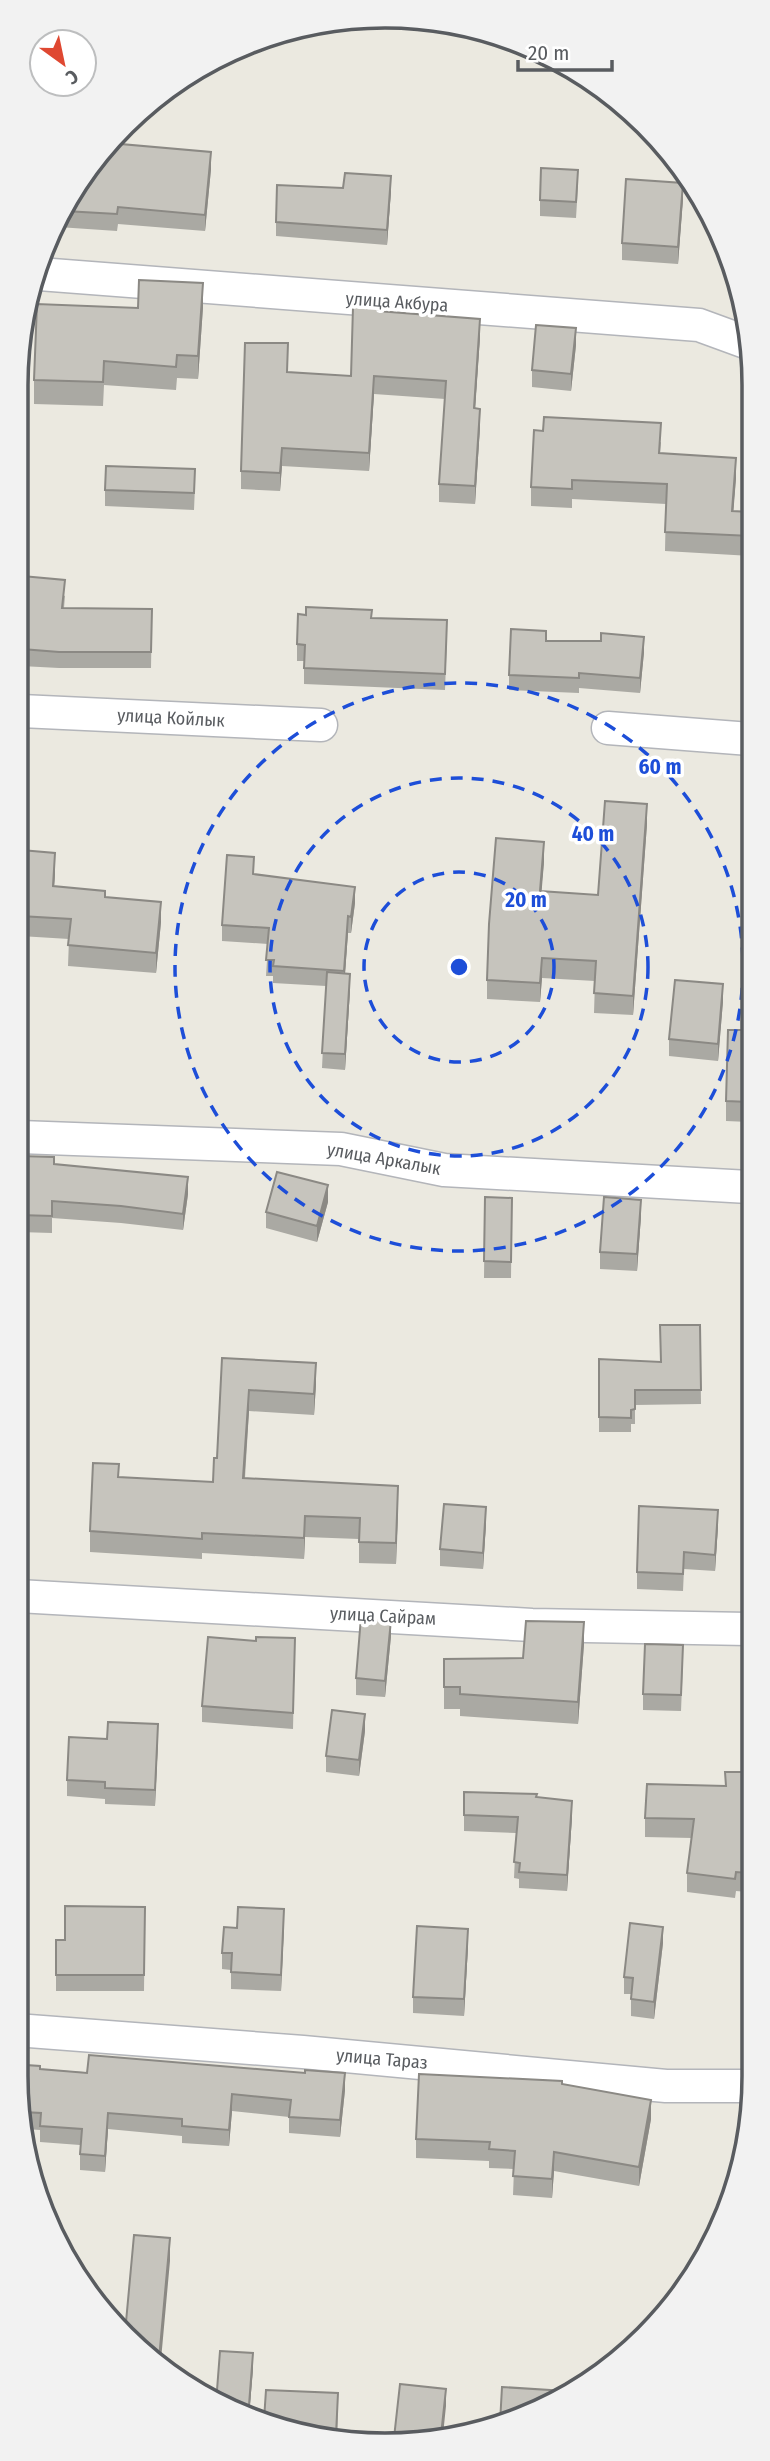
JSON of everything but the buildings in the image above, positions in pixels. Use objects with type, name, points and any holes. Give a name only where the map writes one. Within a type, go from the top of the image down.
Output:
[{"type":"street","name":"улица Акбура","points":[[46,275],[699,325],[739,340]]},
{"type":"street","name":"улица Койлык","points":[[28,711],[321,725]]},
{"type":"street","points":[[608,728],[742,738]]},
{"type":"street","name":"улица Аркалык","points":[[28,1136],[341,1149],[444,1170],[742,1187]]},
{"type":"street","name":"улица Сайрам","points":[[28,1597],[532,1625],[742,1629]]},
{"type":"street","name":"улица Тараз","points":[[28,2031],[303,2052],[666,2086],[742,2086]]}]
